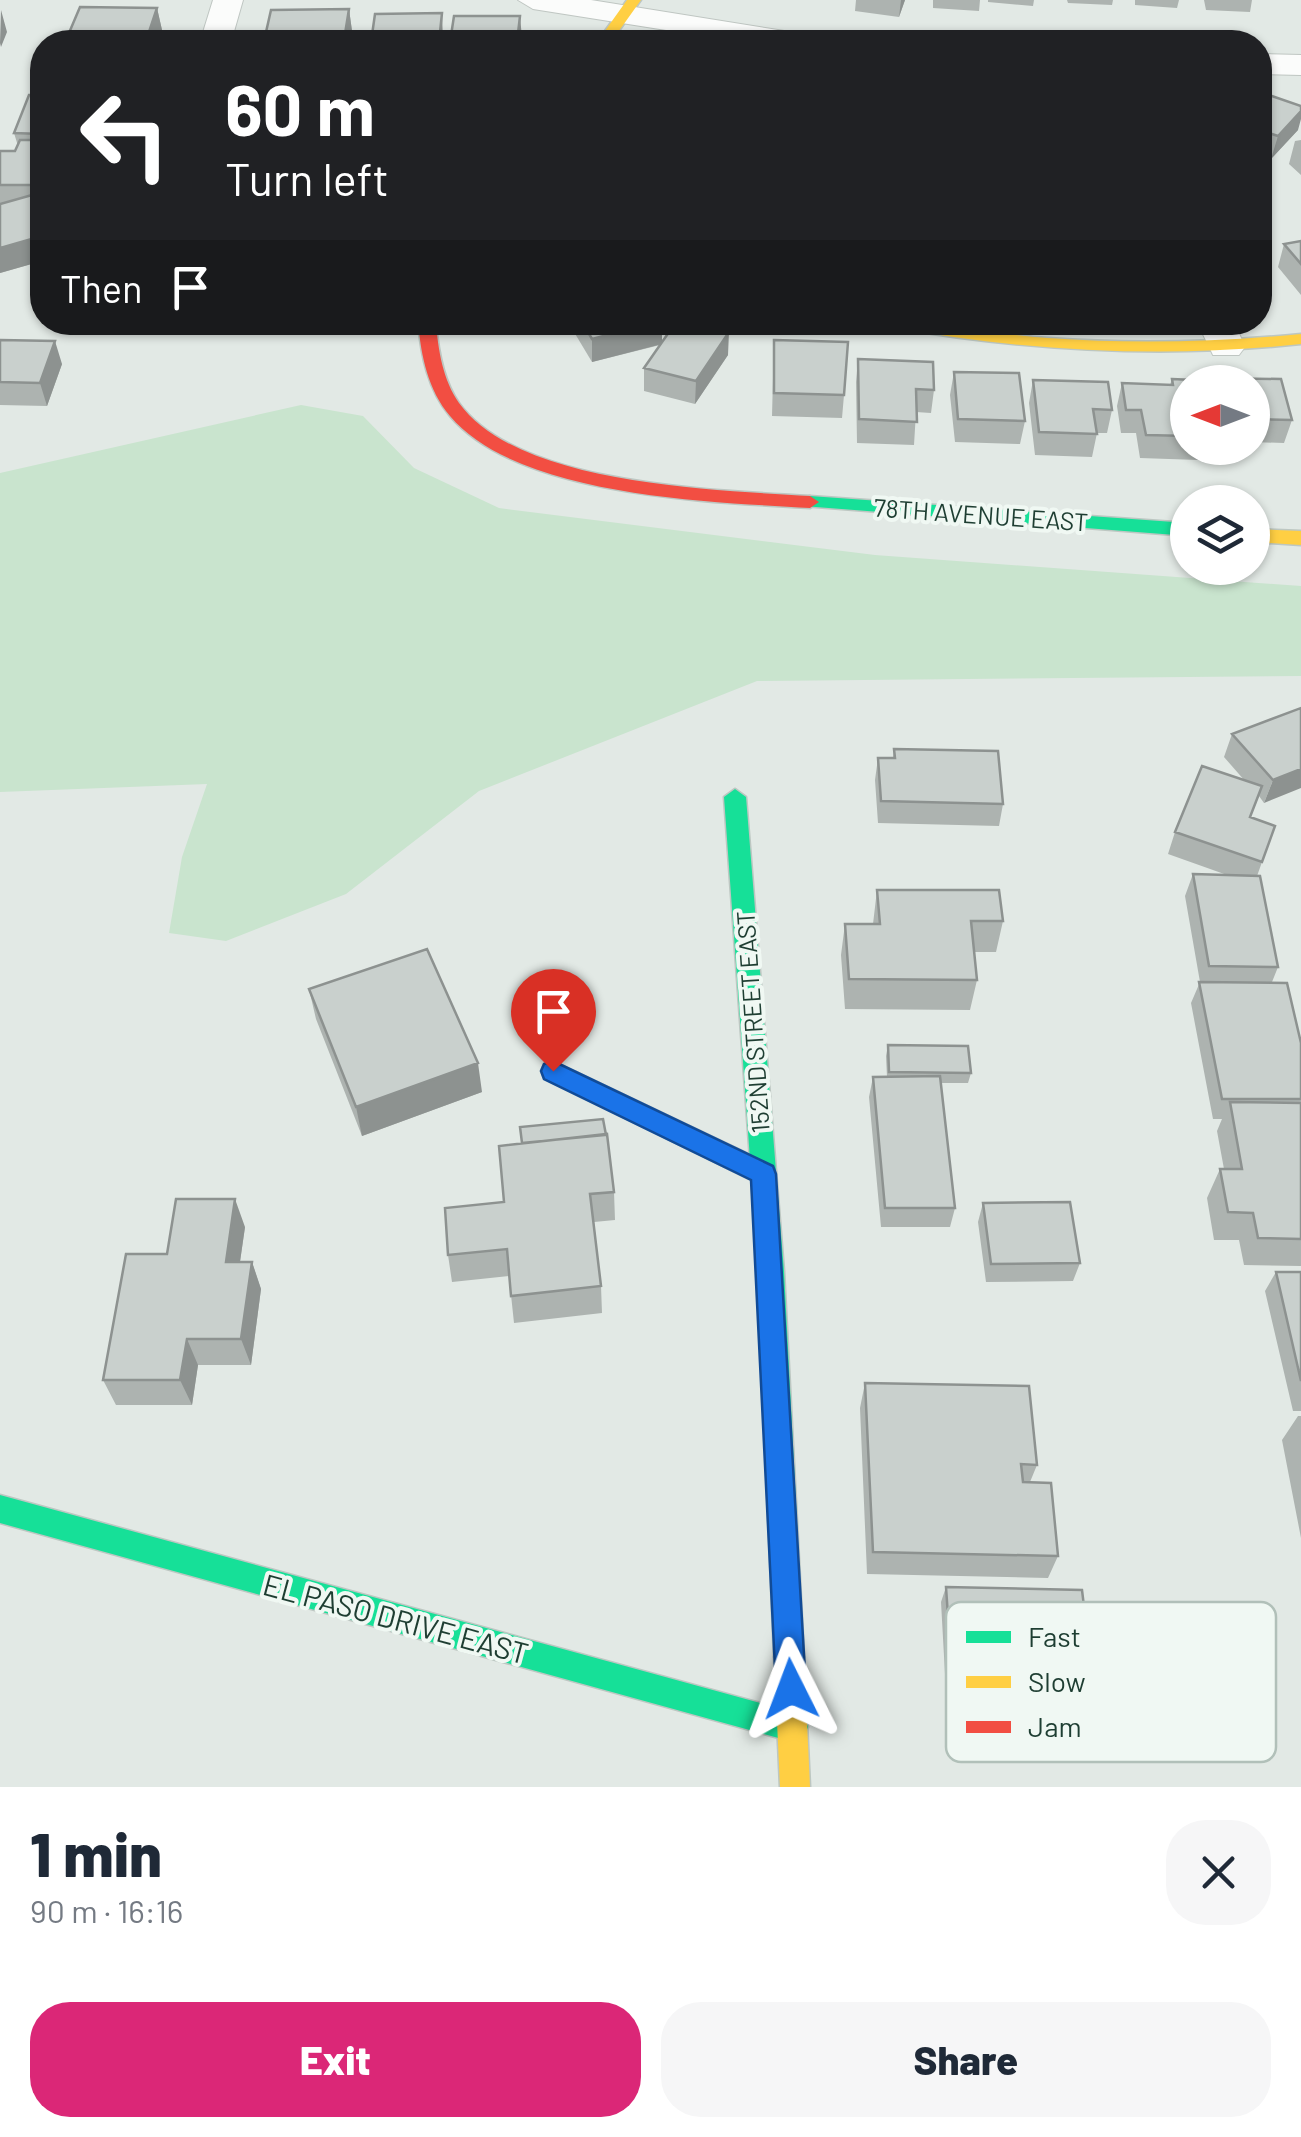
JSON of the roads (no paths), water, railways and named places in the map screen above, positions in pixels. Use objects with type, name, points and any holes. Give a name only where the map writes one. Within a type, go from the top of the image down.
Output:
[{"type":"street","points":[[219,30],[228,0]]},
{"type":"street","points":[[533,0],[630,6],[741,30]]},
{"type":"street","points":[[613,30],[630,6]]},
{"type":"street","points":[[1272,64],[1301,65]]},
{"type":"street","name":"78TH AVENUE EAST","points":[[428,335],[438,380],[463,420],[495,441],[568,470],[633,483],[776,498],[1170,529]]},
{"type":"street","points":[[972,335],[1056,348],[1165,351],[1221,335],[1301,339]]},
{"type":"street","points":[[1270,536],[1301,538]]},
{"type":"street","name":"152ND STREET EAST","points":[[735,797],[764,1174],[795,1787]]},
{"type":"street","name":"EL PASO DRIVE EAST","points":[[0,1509],[792,1727]]},
{"type":"lane","points":[[553,1071],[764,1174]]}]
